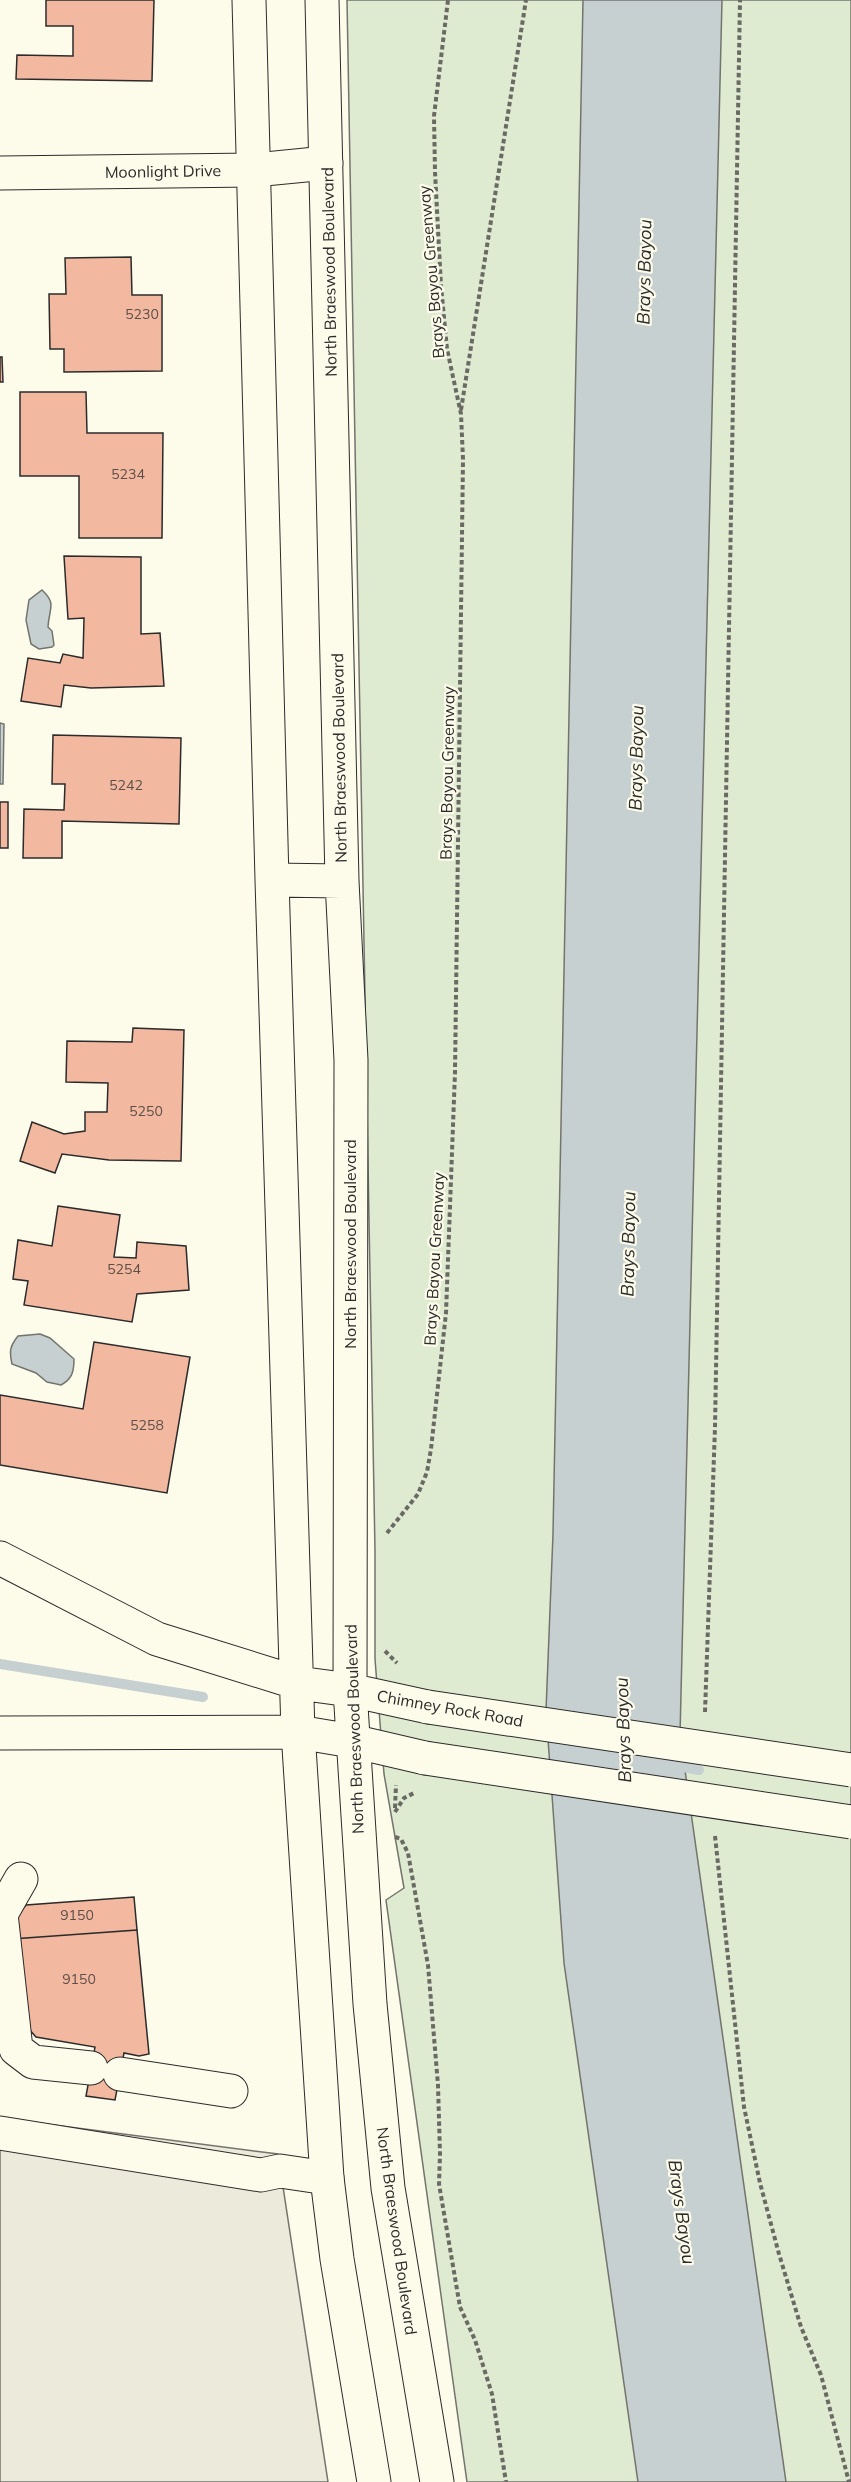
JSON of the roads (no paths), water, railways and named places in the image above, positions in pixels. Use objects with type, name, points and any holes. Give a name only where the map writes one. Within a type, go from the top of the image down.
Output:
[{"type":"main road","points":[[249,0],[272,880],[298,1732],[327,2178],[337,2259],[374,2482]]},
{"type":"main road","name":"North Braeswood Boulevard","points":[[322,0],[342,881],[351,1060],[350,1690],[352,1741],[370,2004],[388,2188],[437,2482]]},
{"type":"main road","name":"Moonlight Drive","points":[[0,173],[254,170],[326,164]]},
{"type":"main road","points":[[272,880],[342,881]]},
{"type":"main road","name":"Chimney Rock Road","points":[[0,1558],[157,1639],[298,1683],[350,1690],[428,1707],[851,1770]]},
{"type":"main road","points":[[0,1733],[298,1732],[352,1741],[425,1758],[851,1822]]},
{"type":"main road","points":[[21,1879],[1,1914],[16,2049],[33,2062],[231,2091]]},
{"type":"main road","points":[[0,2133],[261,2175],[280,2171],[327,2178]]},
{"type":"water","name":"Brays Bayou","points":[[583,0],[722,0],[680,1735],[786,2482],[638,2482],[564,1963],[546,1711],[553,1534]]},
{"type":"water","points":[[42,590],[51,603],[48,627],[52,631],[54,645],[39,649],[31,644],[26,620],[29,600]]},
{"type":"water","points":[[0,723],[4,724],[3,784],[0,784]]},
{"type":"water","points":[[40,1334],[50,1338],[74,1359],[72,1375],[61,1385],[47,1382],[36,1373],[12,1364],[11,1349],[18,1336]]},
{"type":"waterway","points":[[0,1664],[203,1697]]},
{"type":"waterway","points":[[673,1765],[699,1770]]}]
